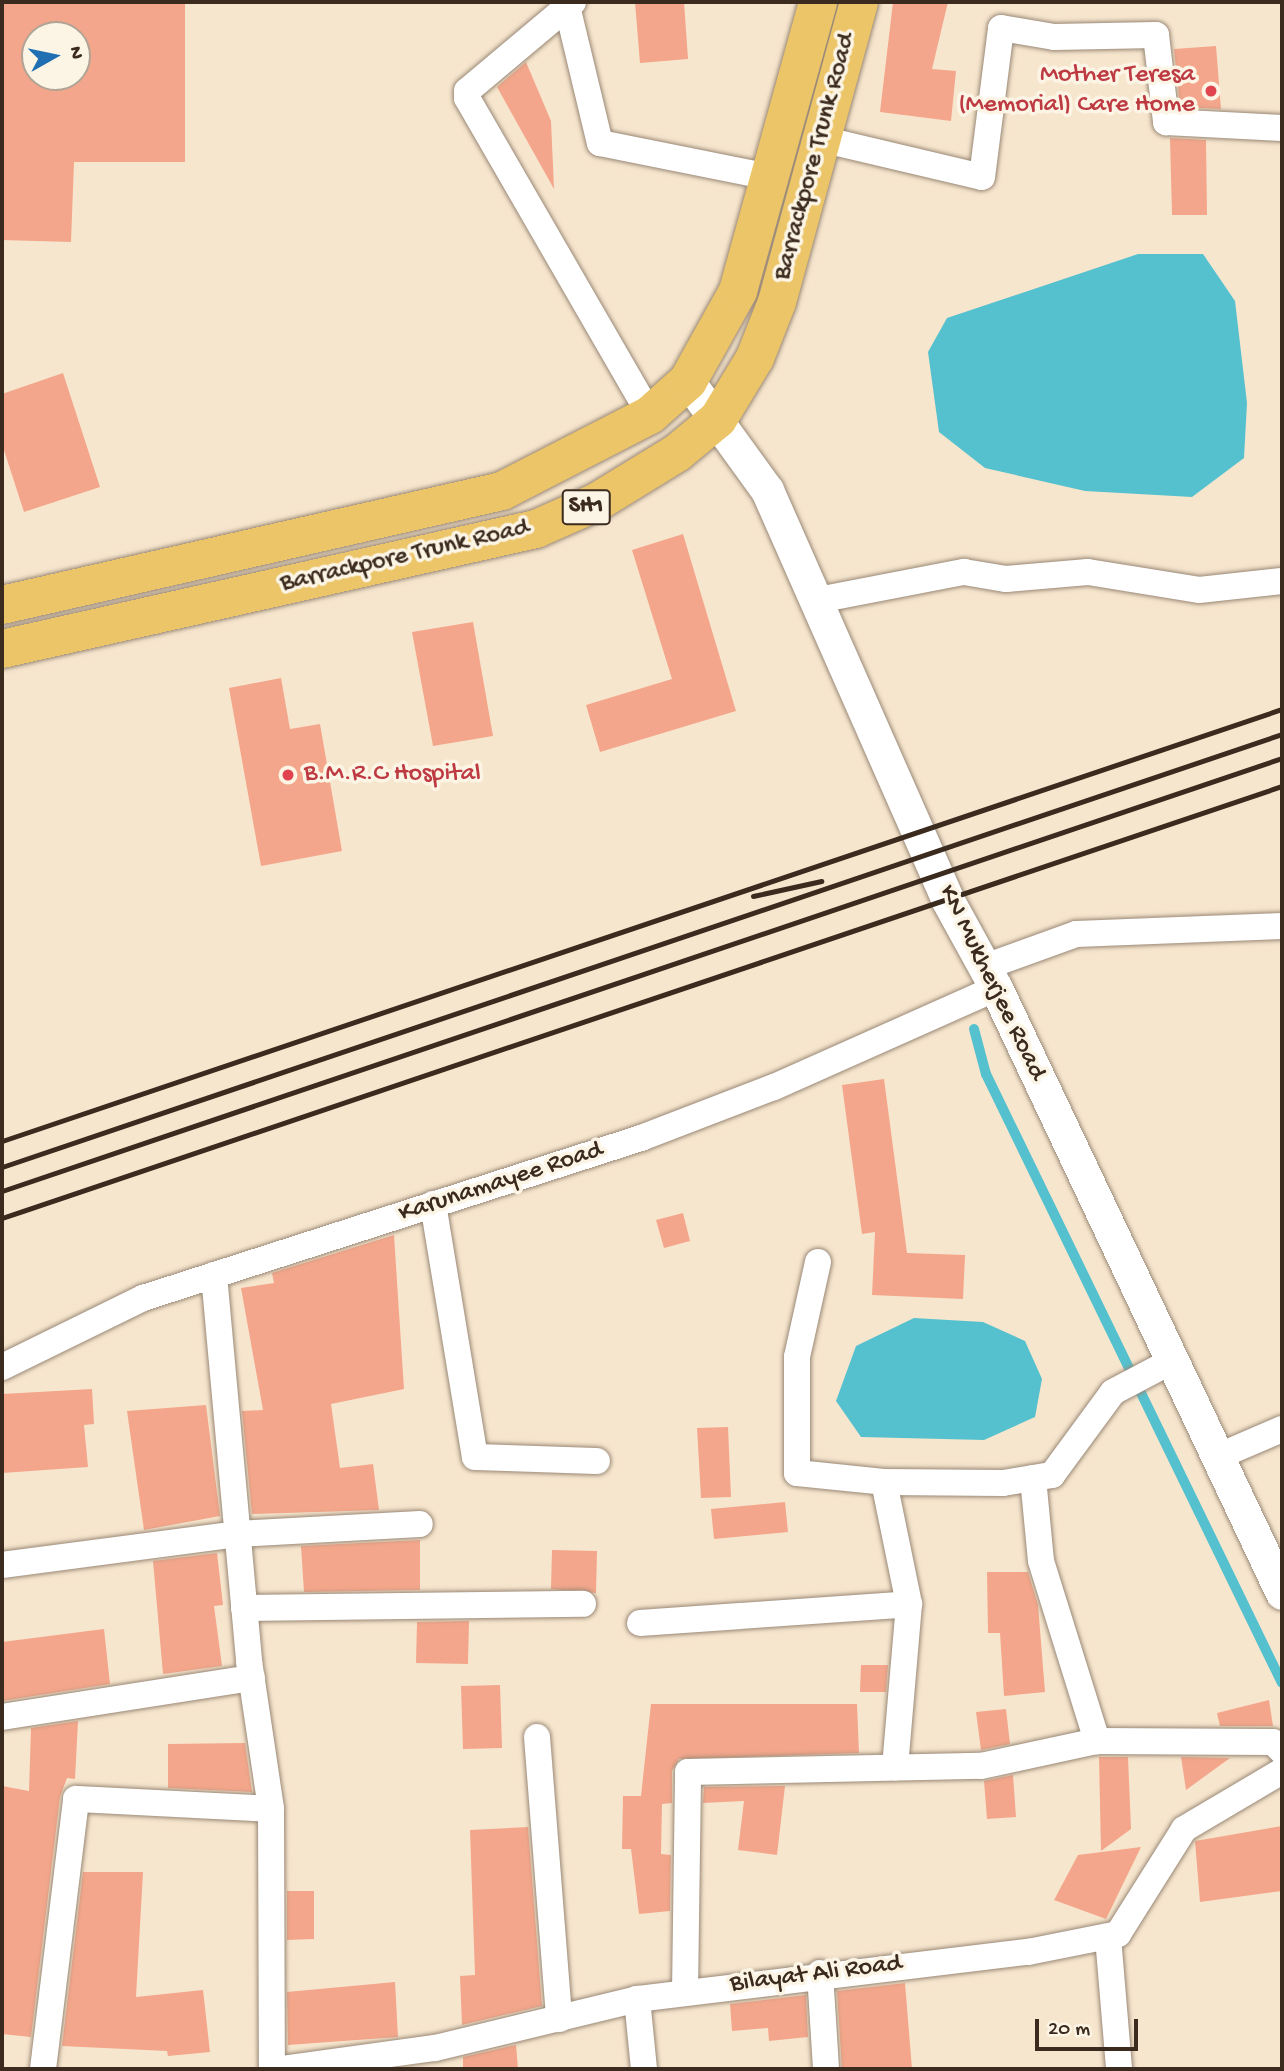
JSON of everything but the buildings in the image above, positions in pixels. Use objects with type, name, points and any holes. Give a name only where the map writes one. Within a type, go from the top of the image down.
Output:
[{"type":"main road","name":"Barrackpore Trunk Road","points":[[2,605],[502,491],[650,415],[688,381],[738,291],[765,176],[818,2]]},
{"type":"main road","name":"Barrackpore Trunk Road","points":[[2,649],[536,529],[597,502],[718,419],[755,358],[777,302],[859,2]]},
{"type":"street","points":[[650,415],[467,98],[467,91],[570,4],[600,143],[765,176]]},
{"type":"street","points":[[821,139],[982,177],[1001,28],[1054,37],[1156,35],[1166,122],[1282,128]]},
{"type":"street","name":"KN Mukherjee Road","points":[[688,381],[767,490],[818,600],[947,899],[991,977],[1282,1593]]},
{"type":"street","points":[[818,600],[964,572],[1006,579],[1088,572],[1199,590],[1282,581]]},
{"type":"street","name":"Karunamayee Road","points":[[2,1367],[143,1298],[433,1205],[774,1087],[1076,934],[1282,926]]},
{"type":"street","points":[[433,1205],[475,1457],[597,1461]]},
{"type":"street","points":[[818,1262],[797,1357],[797,1473],[884,1482],[1033,1478],[1052,1475],[1113,1392],[1172,1361]]},
{"type":"street","points":[[214,1275],[244,1608],[271,1809],[272,2069]]},
{"type":"street","points":[[1217,1457],[1282,1430]]},
{"type":"street","points":[[1033,1478],[1041,1561],[1097,1741]]},
{"type":"street","points":[[884,1482],[909,1604],[895,1767]]},
{"type":"street","points":[[2,1565],[237,1534],[420,1524]]},
{"type":"street","points":[[244,1608],[583,1604]]},
{"type":"street","points":[[640,1623],[909,1604]]},
{"type":"street","points":[[2,1717],[252,1678]]},
{"type":"street","points":[[537,1737],[559,2019]]},
{"type":"street","points":[[685,1992],[688,1772],[981,1766],[1097,1741],[1273,1742],[1282,1751]]},
{"type":"street","points":[[1119,2069],[1108,1937],[1118,1934],[1184,1829],[1282,1771]]},
{"type":"street","points":[[43,2069],[76,1800],[271,1809]]},
{"type":"street","name":"Bilayat Ali Road","points":[[281,2069],[436,2059],[559,2019],[637,1999],[820,1973],[1028,1952],[1108,1937]]},
{"type":"street","points":[[820,1973],[826,2069]]},
{"type":"street","points":[[637,1999],[644,2069]]},
{"type":"water","points":[[1138,254],[1203,254],[1235,301],[1247,403],[1244,458],[1192,497],[1085,491],[985,468],[939,432],[928,352],[947,318]]},
{"type":"water","points":[[914,1318],[983,1322],[1025,1341],[1042,1379],[1035,1417],[984,1440],[861,1437],[836,1401],[856,1346]]},
{"type":"waterway","points":[[974,1029],[986,1074],[1282,1683]]},
{"type":"railway","points":[[2,1141],[1282,709]]},
{"type":"railway","points":[[2,1167],[1282,734]]},
{"type":"railway","points":[[2,1191],[1282,758]]},
{"type":"railway","points":[[2,1218],[1282,786]]},
{"type":"railway","points":[[753,896],[821,881]]},
{"type":"place","name":"Mother Teresa (Memorial) Care Home","points":[[1211,91]]},
{"type":"place","name":"B.M.R.C Hospital","points":[[288,775]]}]
